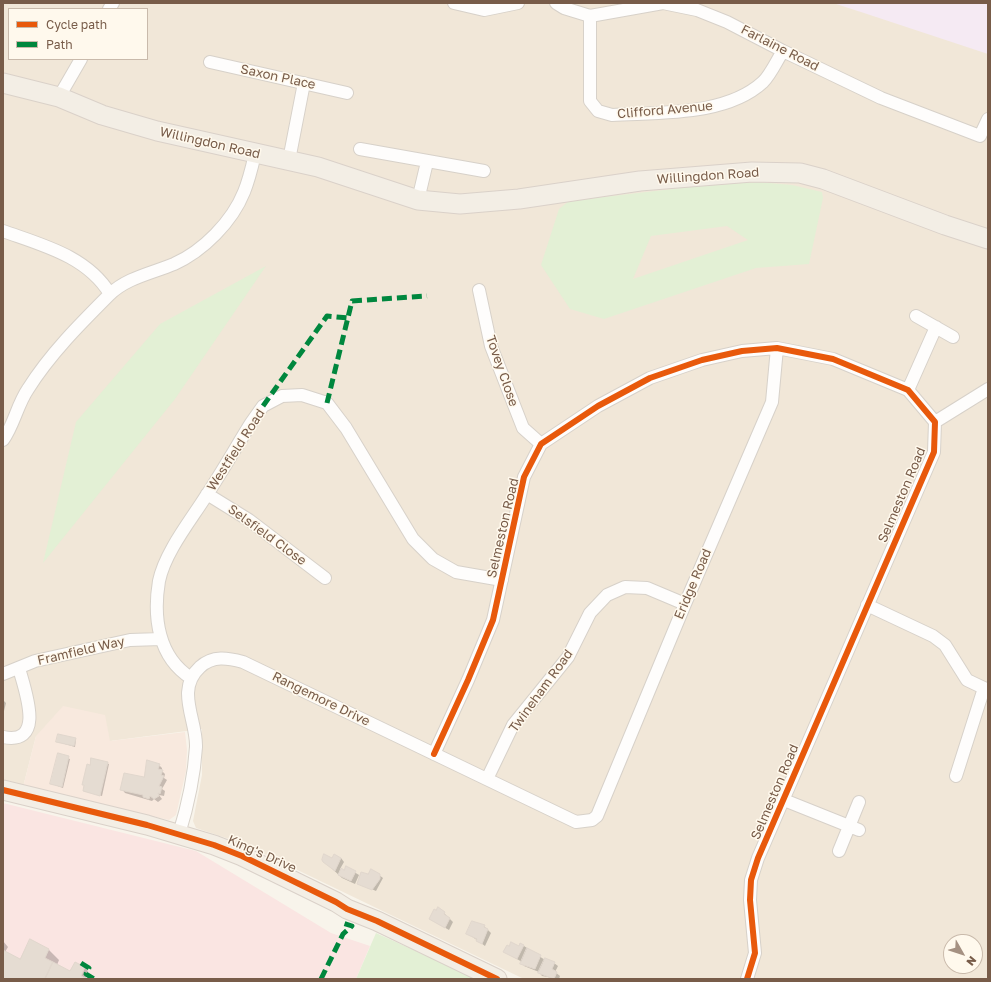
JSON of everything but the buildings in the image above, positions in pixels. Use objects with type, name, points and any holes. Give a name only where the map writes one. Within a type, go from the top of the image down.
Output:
[{"type":"main road","name":"Willingdon Road","points":[[3,83],[59,97],[102,114],[157,131],[318,167],[418,200],[460,204],[519,199],[640,181],[752,172],[800,173],[823,179],[946,226],[988,239]]},
{"type":"main road","name":"King's Drive","points":[[3,790],[179,834],[242,856],[336,902],[347,909],[377,921],[497,979]]},
{"type":"street","points":[[454,3],[484,10],[513,6],[518,3]]},
{"type":"street","name":"Farlaine Road","points":[[556,3],[564,8],[590,16],[663,3],[697,10],[727,22],[783,51],[881,98],[980,136],[988,119]]},
{"type":"street","name":"Clifford Avenue","points":[[590,16],[590,101],[598,112],[612,116],[715,107],[742,98],[764,81],[783,51]]},
{"type":"street","points":[[59,97],[80,60]]},
{"type":"street","name":"Saxon Place","points":[[210,62],[347,92]]},
{"type":"street","points":[[289,160],[304,83]]},
{"type":"street","points":[[360,149],[484,171]]},
{"type":"street","points":[[3,440],[27,390],[46,363],[110,294],[127,282],[175,263],[190,255],[210,239],[226,222],[245,192],[255,154]]},
{"type":"street","points":[[418,200],[427,162]]},
{"type":"street","points":[[3,230],[48,247],[79,262],[88,268],[110,294]]},
{"type":"street","name":"Tovey Close","points":[[479,290],[491,346],[523,428],[541,444]]},
{"type":"street","points":[[916,316],[953,337]]},
{"type":"street","points":[[908,390],[936,327]]},
{"type":"street","name":"Selmeston Road","points":[[434,754],[468,680],[493,620],[524,477],[541,444],[598,406],[650,378],[702,360],[742,351],[777,348],[833,359],[908,390],[936,422],[934,452],[758,858],[751,880],[750,900],[754,953],[747,979]]},
{"type":"street","name":"Eridge Road","points":[[597,816],[685,604],[772,402],[777,348]]},
{"type":"street","points":[[936,422],[988,389]]},
{"type":"street","name":"Westfield Road","points":[[191,678],[179,671],[170,660],[161,639],[157,616],[159,580],[174,546],[262,406],[282,396],[302,395],[327,403],[342,422],[413,539],[433,559],[456,572],[502,580]]},
{"type":"street","name":"Selsfield Close","points":[[207,494],[249,520],[325,578]]},
{"type":"street","name":"Twineham Road","points":[[487,779],[513,726],[568,657],[590,613],[607,595],[625,587],[647,588],[685,604]]},
{"type":"street","points":[[867,605],[933,636],[945,645],[967,680],[986,689],[956,776]]},
{"type":"street","name":"Framfield Way","points":[[3,674],[35,661],[130,640],[161,639]]},
{"type":"street","name":"Rangemore Drive","points":[[191,678],[196,670],[210,660],[225,657],[243,662],[576,822],[592,820],[597,816]]},
{"type":"street","points":[[3,737],[19,737],[24,733],[31,720],[30,710],[19,668]]},
{"type":"street","points":[[179,834],[190,795],[195,768],[196,742],[187,696],[191,678]]},
{"type":"street","name":"Selmeston Road","points":[[784,800],[854,828]]},
{"type":"street","points":[[839,851],[854,828],[859,802]]},
{"type":"shaded area","points":[[3,3],[988,3],[988,979],[524,979],[260,852],[196,828],[193,821],[202,775],[202,729],[110,741],[36,736],[23,787],[3,782]]},
{"type":"shaded area","points":[[833,3],[988,3],[988,54],[864,13]]},
{"type":"shaded area","points":[[63,706],[105,715],[110,741],[185,732],[187,750],[186,771],[176,815],[169,820],[23,787],[36,736]]},
{"type":"shaded area","points":[[3,803],[196,851],[331,933],[370,946],[356,979],[3,979]]},
{"type":"green space","points":[[758,182],[792,185],[822,192],[823,198],[809,264],[756,268],[604,319],[570,309],[541,265],[559,209],[569,201],[698,186]],"holes":[[[727,226],[748,240],[633,279],[651,236]]]},
{"type":"green space","points":[[266,266],[175,399],[43,563],[76,422],[160,324]]},
{"type":"green space","points":[[376,933],[478,979],[356,979]]},
{"type":"marked path","points":[[327,403],[352,301],[427,296]]},
{"type":"marked path","points":[[263,406],[327,316],[348,318]]},
{"type":"marked path","points":[[321,979],[343,934],[352,926],[340,922]]},
{"type":"marked path","points":[[81,963],[89,968],[86,974],[94,979]]},
{"type":"cycle path","points":[[434,754],[468,680],[493,620],[524,477],[541,444],[598,406],[650,378],[702,360],[742,351],[777,348],[833,359],[908,390],[935,422],[934,452],[758,858],[751,880],[750,900],[755,953],[747,979]]},
{"type":"cycle path","points":[[3,790],[147,825],[214,845],[242,856],[336,902],[347,909],[377,921],[497,979]]}]
